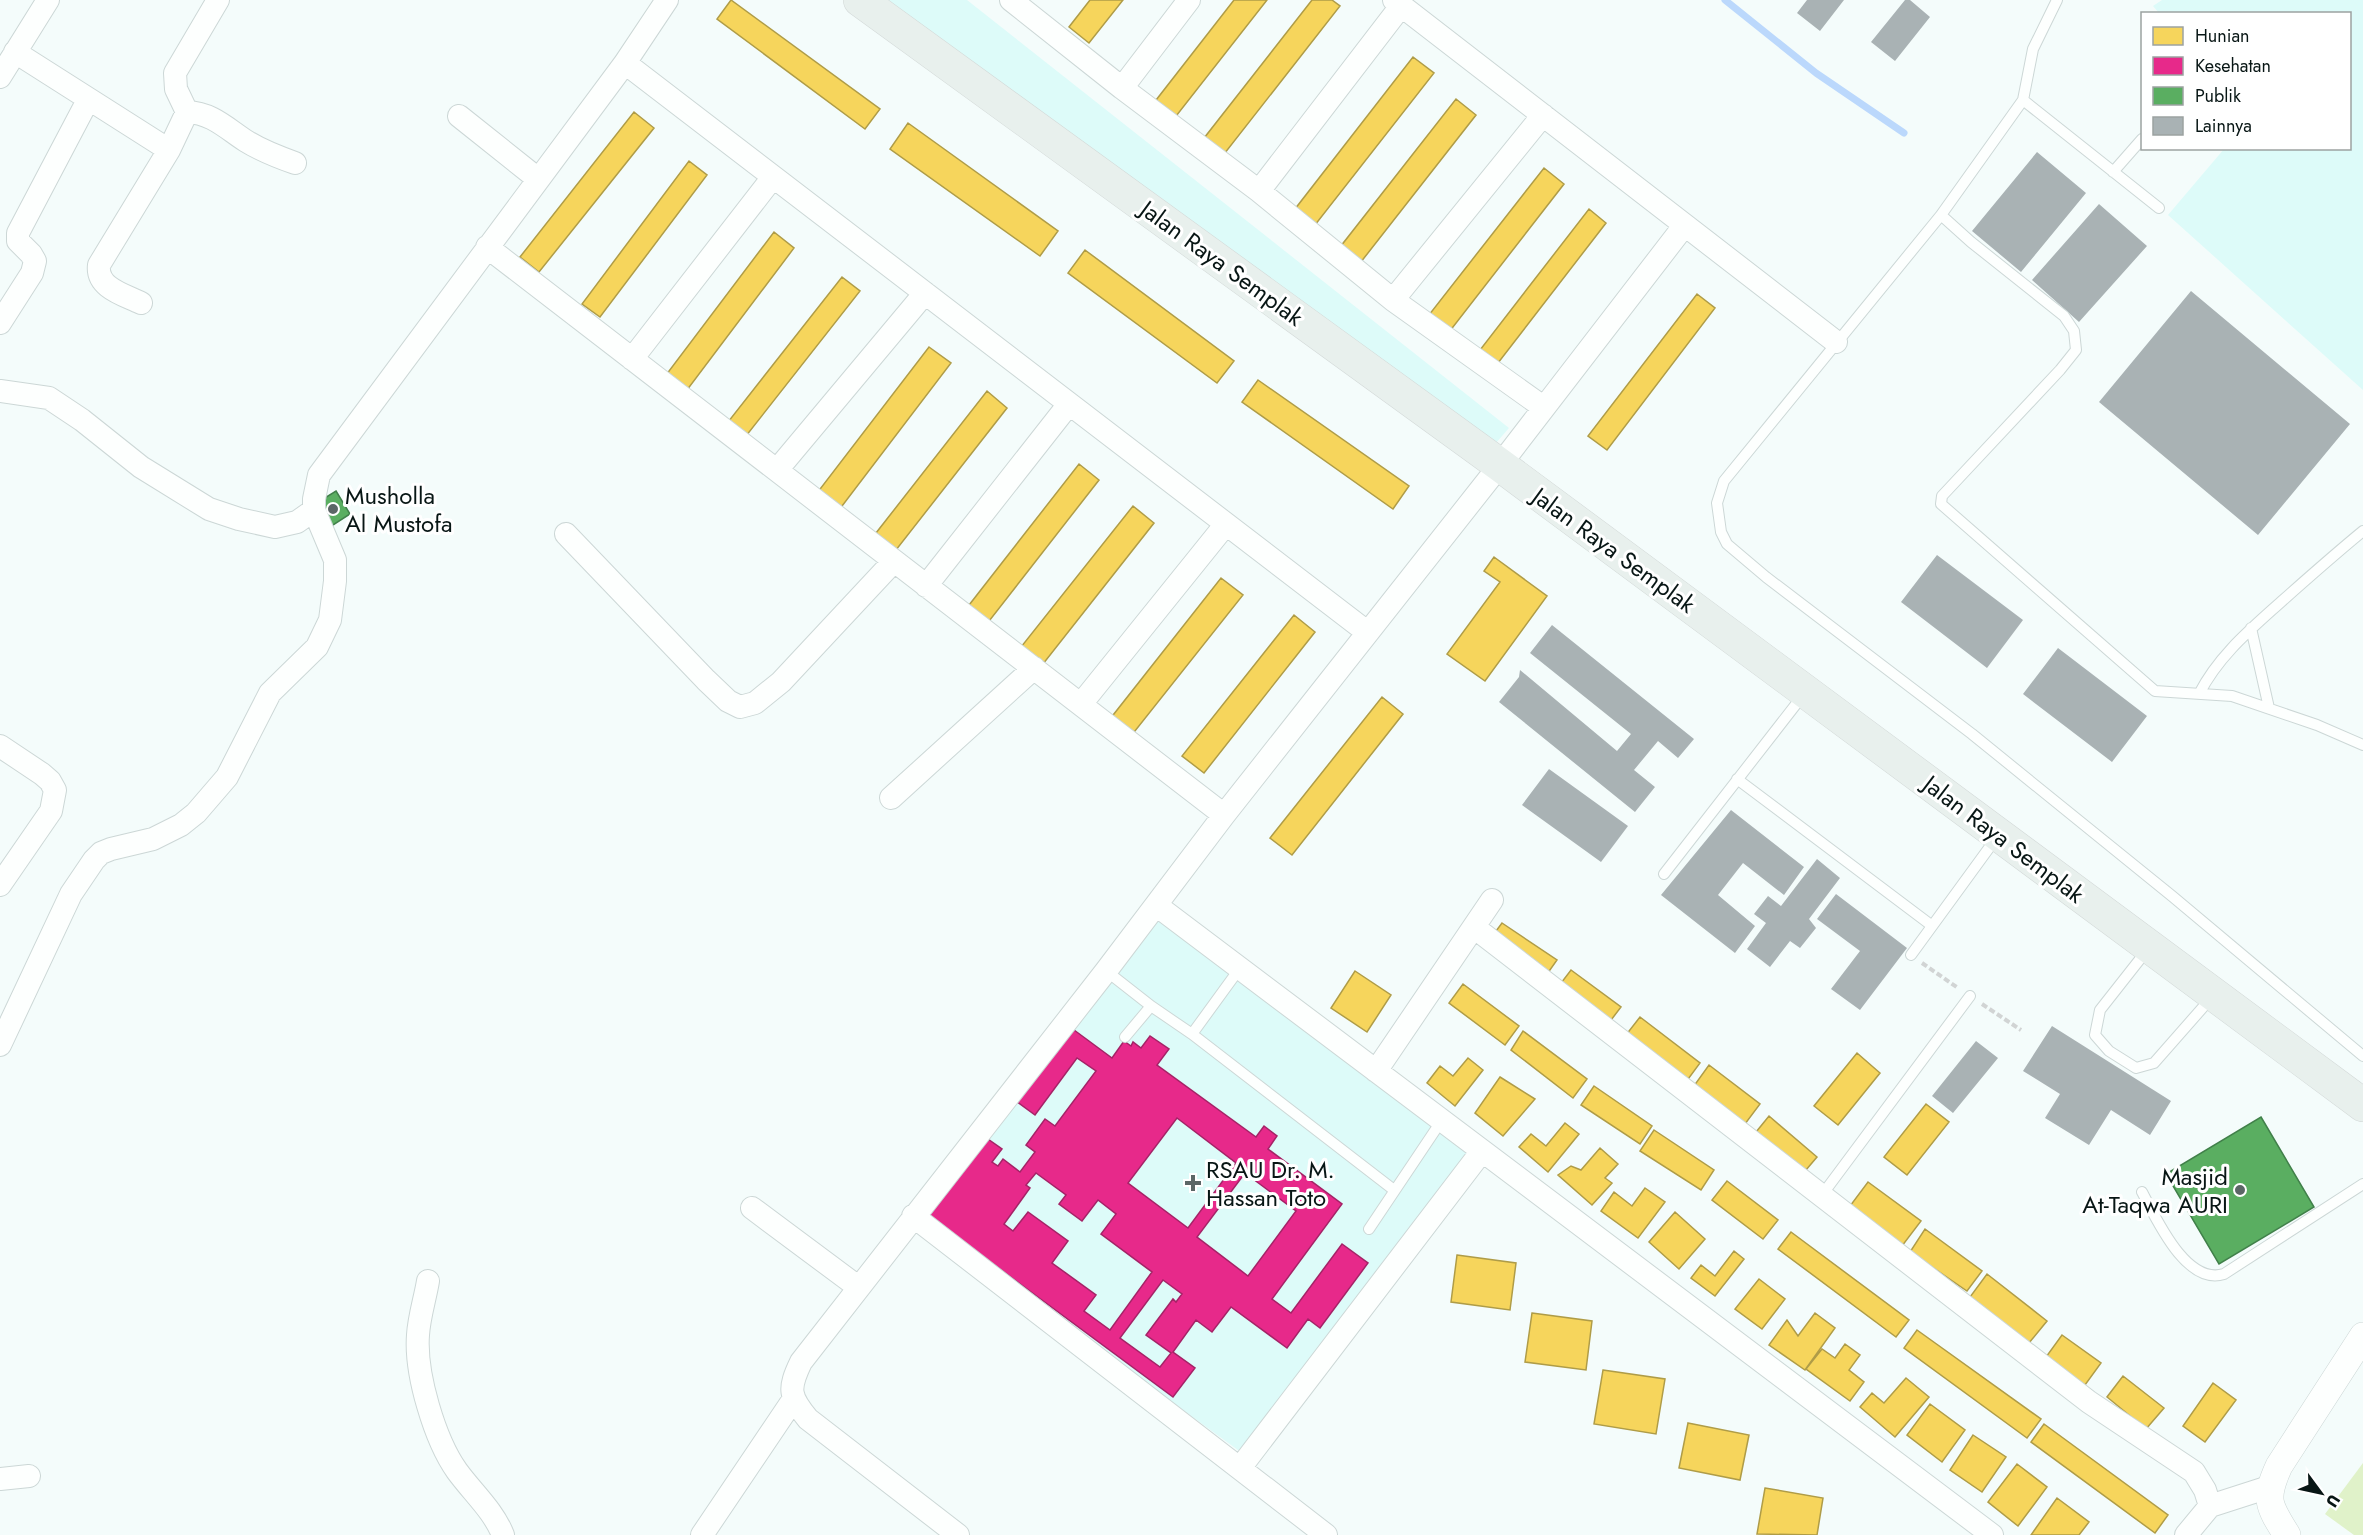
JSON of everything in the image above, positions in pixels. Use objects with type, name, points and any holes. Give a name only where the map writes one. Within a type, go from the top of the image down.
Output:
[{"type":"main road","name":"Jalan Raya Semplak","points":[[860,0],[1500,465],[2363,1105]]},
{"type":"street","points":[[0,77],[48,0]]},
{"type":"street","points":[[187,112],[176,89],[175,73],[218,0]]},
{"type":"street","points":[[0,1045],[71,894],[94,860],[111,849],[153,839],[181,825],[196,813],[227,777],[270,693],[317,647],[330,620],[334,602],[335,560],[314,510],[320,475],[625,63],[667,0]]},
{"type":"street","points":[[1011,0],[1122,88],[1259,191],[1393,300],[1543,407]]},
{"type":"street","points":[[1122,88],[1189,0]]},
{"type":"street","points":[[1259,191],[1398,3],[1836,342]]},
{"type":"street","points":[[15,52],[169,150]]},
{"type":"street","points":[[625,63],[1366,632]]},
{"type":"street","points":[[0,323],[32,273],[35,261],[18,241],[18,233],[88,100]]},
{"type":"street","points":[[141,303],[106,286],[99,275],[99,265],[169,150],[187,112]]},
{"type":"street","points":[[187,112],[200,113],[216,119],[260,149],[295,163]]},
{"type":"street","points":[[1393,300],[1543,115]]},
{"type":"street","points":[[459,116],[538,179]]},
{"type":"street","points":[[632,359],[773,177]]},
{"type":"street","points":[[958,1535],[808,1419],[793,1400],[791,1393],[793,1378],[801,1362],[1099,981],[1224,814],[1500,465],[1684,226]]},
{"type":"street","points":[[487,247],[1224,814]]},
{"type":"street","points":[[777,470],[925,293]]},
{"type":"street","points":[[0,391],[49,398],[82,420],[141,467],[209,509],[275,527],[297,522],[314,510]]},
{"type":"street","points":[[926,586],[1069,404]]},
{"type":"street","points":[[1081,704],[1226,524]]},
{"type":"street","points":[[566,534],[706,680],[728,701],[740,707],[755,703],[781,682],[894,561]]},
{"type":"street","points":[[891,798],[1034,668]]},
{"type":"street","points":[[0,746],[42,774],[55,790],[51,812],[0,885]]},
{"type":"street","points":[[1376,1071],[1492,900]]},
{"type":"street","points":[[1156,905],[1992,1535]]},
{"type":"street","points":[[1475,928],[2089,1402],[2194,1472],[2205,1490],[2210,1506]]},
{"type":"street","points":[[1240,1468],[1482,1151]]},
{"type":"street","points":[[752,1208],[858,1287]]},
{"type":"street","points":[[914,1216],[1326,1535]]},
{"type":"street","points":[[428,1281],[418,1333],[417,1355],[428,1404],[448,1456],[456,1470],[494,1516],[503,1535]]},
{"type":"street","points":[[2288,1535],[2270,1506],[2269,1487],[2279,1466],[2363,1336]]},
{"type":"street","points":[[702,1535],[793,1400]]},
{"type":"street","points":[[0,1479],[30,1476]]},
{"type":"street","points":[[2186,1535],[2210,1506],[2269,1487]]},
{"type":"lane","points":[[2056,0],[2033,49],[2023,100],[1941,214],[1724,481],[1716,503],[1720,532],[1726,544],[1766,578],[1972,734],[2172,896],[2363,1056]]},
{"type":"lane","points":[[2023,100],[2159,208]]},
{"type":"lane","points":[[2114,172],[2141,140]]},
{"type":"lane","points":[[1941,214],[1971,242],[2064,316],[2074,331],[2076,350],[2060,370],[1942,495],[1941,504],[2155,691],[2232,696],[2317,725],[2363,745]]},
{"type":"lane","points":[[2199,694],[2210,673],[2251,628],[2363,531]]},
{"type":"lane","points":[[2251,628],[2269,708]]},
{"type":"lane","points":[[1664,874],[1806,692]]},
{"type":"lane","points":[[1737,779],[1931,925]]},
{"type":"lane","points":[[1911,955],[1999,835]]},
{"type":"lane","points":[[2150,947],[2100,1010],[2095,1035],[2109,1051],[2136,1068],[2154,1063],[2214,994]]},
{"type":"lane","points":[[1192,1034],[1240,968]]},
{"type":"lane","points":[[1114,977],[1192,1034],[1394,1190]]},
{"type":"lane","points":[[1822,1195],[1970,996]]},
{"type":"lane","points":[[1125,1037],[1151,1006]]},
{"type":"lane","points":[[1369,1229],[1442,1120]]},
{"type":"lane","points":[[2142,1192],[2165,1235],[2180,1254],[2196,1271],[2204,1275],[2217,1276],[2224,1274],[2363,1185]]},
{"type":"shaded area","points":[[880,0],[967,0],[1509,428],[1489,451]]},
{"type":"shaded area","points":[[2162,0],[2363,0],[2363,390],[2168,215],[2223,150],[2351,150],[2351,12],[2158,12],[2153,6]]},
{"type":"shaded area","name":"RSAU Dr. M. Hassan Toto","points":[[1157,909],[1469,1152],[1242,1453],[916,1215]]},
{"type":"green space","points":[[2363,1463],[2363,1535],[2354,1535],[2325,1514]]},
{"type":"building: Hunian","points":[[731,0],[880,109],[865,129],[717,19]]},
{"type":"building: Hunian","points":[[1090,0],[1123,0],[1089,43],[1069,27]]},
{"type":"building: Hunian","points":[[1234,0],[1267,0],[1173,120],[1153,104]]},
{"type":"building: Hunian","points":[[1312,0],[1332,0],[1340,6],[1221,158],[1201,142]]},
{"type":"building: Hunian","points":[[1413,57],[1434,73],[1315,225],[1295,209]]},
{"type":"building: Hunian","points":[[1456,99],[1476,115],[1357,267],[1337,251]]},
{"type":"building: Hunian","points":[[634,112],[654,128],[539,272],[520,257]]},
{"type":"building: Hunian","points":[[908,123],[1058,231],[1040,256],[890,149]]},
{"type":"building: Hunian","points":[[689,161],[707,175],[600,317],[582,304]]},
{"type":"building: Hunian","points":[[1544,168],[1564,184],[1446,336],[1425,320]]},
{"type":"building: Hunian","points":[[1589,209],[1606,223],[1498,363],[1480,350]]},
{"type":"building: Hunian","points":[[774,232],[794,248],[687,390],[666,375]]},
{"type":"building: Hunian","points":[[1085,250],[1234,361],[1217,383],[1068,273]]},
{"type":"building: Hunian","points":[[842,277],[860,291],[746,436],[728,422]]},
{"type":"building: Hunian","points":[[1697,294],[1715,308],[1607,450],[1588,436]]},
{"type":"building: Hunian","points":[[929,347],[951,363],[839,510],[817,493]]},
{"type":"building: Hunian","points":[[1258,380],[1409,486],[1393,509],[1242,402]]},
{"type":"building: Hunian","points":[[987,391],[1007,408],[896,550],[876,533]]},
{"type":"building: Hunian","points":[[1079,464],[1099,480],[986,625],[966,609]]},
{"type":"building: Hunian","points":[[1133,506],[1154,523],[1043,664],[1021,647]]},
{"type":"building: Hunian","points":[[1494,557],[1547,596],[1485,681],[1447,654],[1500,582],[1484,571]]},
{"type":"building: Hunian","points":[[1221,578],[1243,595],[1131,736],[1110,719]]},
{"type":"building: Hunian","points":[[1294,615],[1315,632],[1204,773],[1182,756]]},
{"type":"building: Hunian","points":[[1382,697],[1403,714],[1292,855],[1270,838]]},
{"type":"building: Hunian","points":[[1502,923],[1557,960],[1545,977],[1490,939]]},
{"type":"building: Hunian","points":[[1571,970],[1621,1007],[1608,1024],[1558,987]]},
{"type":"building: Hunian","points":[[1355,971],[1391,995],[1367,1032],[1331,1008]]},
{"type":"building: Hunian","points":[[1463,984],[1519,1026],[1505,1045],[1449,1003]]},
{"type":"building: Hunian","points":[[1640,1017],[1700,1063],[1683,1086],[1622,1040]]},
{"type":"building: Hunian","points":[[1523,1031],[1587,1079],[1573,1098],[1511,1050]]},
{"type":"building: Hunian","points":[[1857,1053],[1880,1073],[1838,1125],[1814,1106]]},
{"type":"building: Hunian","points":[[1468,1058],[1483,1070],[1455,1106],[1427,1083],[1440,1066],[1453,1076]]},
{"type":"building: Hunian","points":[[1709,1065],[1760,1104],[1742,1128],[1691,1090]]},
{"type":"building: Hunian","points":[[1500,1077],[1535,1099],[1503,1136],[1475,1113]]},
{"type":"building: Hunian","points":[[1594,1086],[1652,1126],[1640,1144],[1581,1105]]},
{"type":"building: Hunian","points":[[1926,1104],[1949,1122],[1907,1175],[1884,1157]]},
{"type":"building: Hunian","points":[[1769,1116],[1817,1157],[1800,1177],[1752,1137]]},
{"type":"building: Hunian","points":[[1565,1123],[1579,1134],[1548,1172],[1519,1147],[1531,1134],[1546,1146]]},
{"type":"building: Hunian","points":[[1654,1130],[1714,1170],[1701,1190],[1640,1151]]},
{"type":"building: Hunian","points":[[1600,1148],[1618,1164],[1605,1178],[1612,1183],[1592,1205],[1558,1175],[1571,1166],[1581,1170]]},
{"type":"building: Hunian","points":[[1727,1181],[1778,1220],[1763,1239],[1712,1200]]},
{"type":"building: Hunian","points":[[1868,1182],[1921,1221],[1902,1246],[1850,1206]]},
{"type":"building: Hunian","points":[[1645,1188],[1665,1202],[1638,1238],[1601,1211],[1614,1192],[1632,1206]]},
{"type":"building: Hunian","points":[[1675,1212],[1705,1239],[1679,1269],[1649,1242]]},
{"type":"building: Hunian","points":[[1925,1229],[1982,1271],[1967,1291],[1910,1252]]},
{"type":"building: Hunian","points":[[1791,1232],[1909,1320],[1896,1337],[1778,1249]]},
{"type":"building: Hunian","points":[[1734,1251],[1744,1259],[1715,1296],[1691,1278],[1701,1265],[1715,1276]]},
{"type":"building: Hunian","points":[[1457,1255],[1516,1263],[1510,1310],[1451,1302]]},
{"type":"building: Hunian","points":[[1987,1274],[2047,1321],[2029,1343],[1970,1297]]},
{"type":"building: Hunian","points":[[1759,1279],[1785,1299],[1762,1329],[1735,1309]]},
{"type":"building: Hunian","points":[[1532,1313],[1592,1321],[1586,1370],[1525,1362]]},
{"type":"building: Hunian","points":[[1815,1313],[1835,1328],[1805,1370],[1769,1345],[1787,1320],[1798,1336]]},
{"type":"building: Hunian","points":[[1917,1330],[2041,1419],[2027,1438],[1904,1348]]},
{"type":"building: Hunian","points":[[2062,1335],[2101,1363],[2085,1385],[2046,1357]]},
{"type":"building: Hunian","points":[[1845,1344],[1860,1355],[1849,1370],[1864,1382],[1850,1401],[1806,1369],[1822,1349],[1835,1358]]},
{"type":"building: Hunian","points":[[1603,1370],[1665,1379],[1656,1434],[1594,1424]]},
{"type":"building: Hunian","points":[[2123,1376],[2164,1408],[2146,1429],[2107,1397]]},
{"type":"building: Hunian","points":[[1906,1378],[1929,1397],[1895,1437],[1860,1407],[1872,1393],[1884,1403]]},
{"type":"building: Hunian","points":[[2213,1383],[2236,1400],[2205,1442],[2183,1426]]},
{"type":"building: Hunian","points":[[1930,1404],[1965,1430],[1942,1462],[1907,1435]]},
{"type":"building: Hunian","points":[[1688,1423],[1749,1435],[1740,1480],[1679,1468]]},
{"type":"building: Hunian","points":[[2044,1424],[2168,1515],[2155,1533],[2031,1442]]},
{"type":"building: Hunian","points":[[1973,1435],[2006,1457],[1982,1492],[1950,1470]]},
{"type":"building: Hunian","points":[[2017,1464],[2047,1487],[2018,1526],[1988,1502]]},
{"type":"building: Hunian","points":[[1765,1488],[1823,1498],[1817,1535],[1757,1534]]},
{"type":"building: Hunian","points":[[2057,1498],[2089,1522],[2079,1535],[2031,1535]]},
{"type":"building: Kesehatan","points":[[1070,1027],[1112,1058],[1124,1041],[1131,1046],[1133,1042],[1141,1048],[1150,1036],[1169,1049],[1157,1065],[1256,1137],[1264,1126],[1277,1136],[1268,1149],[1342,1204],[1272,1299],[1291,1313],[1342,1244],[1368,1263],[1320,1328],[1308,1319],[1287,1348],[1231,1307],[1212,1332],[1196,1320],[1173,1352],[1195,1368],[1173,1397],[927,1215],[985,1137],[1002,1149],[992,1162],[998,1166],[1003,1159],[1020,1172],[1035,1152],[1026,1145],[1045,1119],[1055,1126],[1096,1071],[1077,1058],[1035,1115],[1016,1101]],"holes":[[[1177,1118],[1236,1163],[1188,1228],[1128,1183]],[[1036,1173],[1066,1195],[1059,1204],[1082,1221],[1098,1200],[1116,1214],[1101,1234],[1152,1272],[1110,1330],[1084,1311],[1096,1295],[1052,1263],[1068,1241],[1028,1212],[1013,1231],[1004,1224],[1030,1188],[1026,1185]],[[1245,1173],[1296,1211],[1248,1276],[1197,1237]],[[1163,1280],[1182,1294],[1176,1302],[1173,1299],[1146,1335],[1171,1353],[1160,1367],[1120,1338]]]},
{"type":"building: Publik","name":"Musholla Al Mustofa","points":[[336,491],[350,514],[330,527],[315,504]]},
{"type":"building: Publik","name":"Masjid At-Taqwa AURI","points":[[2261,1117],[2314,1207],[2219,1264],[2166,1174]]},
{"type":"building: Lainnya","points":[[1807,0],[1844,0],[1820,31],[1797,13]]},
{"type":"building: Lainnya","points":[[1905,0],[1910,0],[1930,17],[1895,61],[1871,42]]},
{"type":"building: Lainnya","points":[[2037,152],[2086,193],[2021,272],[1972,231]]},
{"type":"building: Lainnya","points":[[2099,204],[2147,246],[2079,322],[2032,280]]},
{"type":"building: Lainnya","points":[[2191,291],[2350,424],[2258,535],[2099,402]]},
{"type":"building: Lainnya","points":[[1937,555],[2023,620],[1987,668],[1901,602]]},
{"type":"building: Lainnya","points":[[1552,625],[1694,739],[1678,758],[1658,741],[1634,770],[1655,787],[1635,812],[1499,702],[1519,677],[1520,670],[1617,751],[1631,734],[1530,653]]},
{"type":"building: Lainnya","points":[[2058,648],[2147,716],[2112,762],[2023,694]]},
{"type":"building: Lainnya","points":[[1549,769],[1628,826],[1601,862],[1522,805]]},
{"type":"building: Lainnya","points":[[1731,810],[1804,867],[1784,895],[1743,863],[1718,895],[1755,926],[1735,953],[1661,895]]},
{"type":"building: Lainnya","points":[[1817,859],[1840,878],[1809,919],[1816,928],[1800,948],[1790,941],[1770,967],[1747,949],[1766,923],[1754,914],[1768,896],[1781,906]]},
{"type":"building: Lainnya","points":[[1836,894],[1907,948],[1860,1010],[1831,989],[1860,951],[1817,919]]},
{"type":"building: Lainnya","points":[[2052,1026],[2171,1101],[2150,1135],[2111,1110],[2089,1145],[2045,1118],[2060,1094],[2023,1071]]},
{"type":"building: Lainnya","points":[[1976,1041],[1998,1058],[1953,1113],[1932,1096]]},
{"type":"waterway","points":[[1725,0],[1816,73],[1904,133]]},
{"type":"place","name":"Musholla Al Mustofa","points":[[333,509]]},
{"type":"place","name":"RSAU Dr. M. Hassan Toto","points":[[1193,1183]]},
{"type":"place","name":"Masjid At-Taqwa AURI","points":[[2240,1190]]}]
